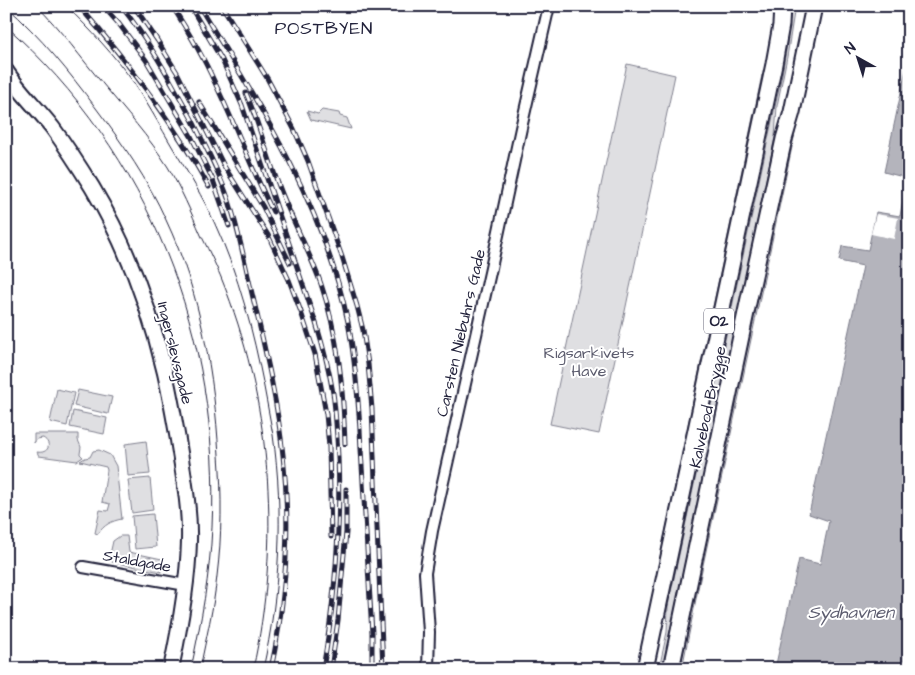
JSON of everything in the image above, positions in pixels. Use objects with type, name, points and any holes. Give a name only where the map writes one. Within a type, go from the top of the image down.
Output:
[{"type":"main road","name":"Kalvebod Brygge","points":[[645,669],[774,64],[781,25],[782,6]]},
{"type":"main road","name":"Kalvebod Brygge","points":[[671,669],[748,303],[784,139],[792,112],[814,6]]},
{"type":"street","name":"Carsten Niebuhrs Gade","points":[[428,669],[429,632],[425,573],[432,531],[549,6]]},
{"type":"street","name":"Ingerslevsgade","points":[[8,76],[53,128],[92,187],[118,236],[131,267],[147,308],[159,348],[166,375],[184,481],[189,528],[186,586],[171,669]]},
{"type":"street","name":"Staldgade","points":[[83,567],[186,586]]},
{"type":"green space","points":[[791,6],[795,6],[777,106],[775,137],[663,665],[662,669],[659,669],[667,632],[668,606],[782,74]]},
{"type":"green space","points":[[820,6],[818,25],[682,669],[680,669],[697,583]]},
{"type":"green space","name":"Rigsarkivets Have","points":[[627,64],[675,75],[599,434],[550,424]]},
{"type":"green space","points":[[762,75],[763,82],[655,581]]},
{"type":"green space","points":[[322,110],[339,113],[340,116],[347,118],[351,129],[311,120],[307,111],[318,114]]},
{"type":"green space","points":[[57,389],[74,393],[67,426],[50,422]]},
{"type":"green space","points":[[78,390],[112,397],[108,414],[74,406]]},
{"type":"green space","points":[[73,411],[107,418],[104,434],[70,427]]},
{"type":"green space","points":[[34,434],[78,434],[81,447],[80,454],[83,457],[77,461],[39,456],[37,452],[44,452],[48,448],[48,443],[43,438],[37,439],[34,443]]},
{"type":"green space","points":[[146,441],[150,474],[128,476],[125,444]]},
{"type":"green space","points":[[99,450],[110,455],[116,466],[122,519],[108,524],[98,534],[95,533],[100,510],[108,511],[110,504],[102,502],[107,470],[106,467],[80,461],[90,457],[93,451]]},
{"type":"green space","points":[[150,478],[153,510],[132,513],[128,480]]},
{"type":"green space","points":[[153,514],[156,547],[135,549],[132,516]]},
{"type":"green space","points":[[120,536],[127,536],[129,552],[162,559],[161,572],[112,562],[109,559],[113,541]]},
{"type":"water","name":"Sydhavnen","points":[[909,55],[909,669],[775,669],[799,559],[820,564],[829,521],[809,514],[863,266],[839,261],[842,246],[868,250],[876,212],[900,216],[907,178],[884,172]]},
{"type":"pier","points":[[876,214],[898,218],[894,239],[871,234]]},
{"type":"tram line","points":[[6,6],[43,42],[65,68],[134,162],[166,220],[178,248],[197,306],[214,395],[221,500],[221,531],[216,588],[200,669]]},
{"type":"tram line","points":[[37,6],[63,34],[137,124],[168,167],[182,192],[217,269],[242,336],[254,382],[262,429],[269,525],[267,574],[262,621],[253,669]]},
{"type":"tram line","points":[[66,6],[118,63],[134,83],[149,107],[210,214],[224,244],[244,304],[260,366],[273,435],[278,494],[277,582],[263,669]]},
{"type":"tram line","points":[[6,26],[57,76],[100,131],[137,190],[166,253],[189,318],[204,386],[212,456],[212,527],[209,563],[202,616],[191,669]]},
{"type":"railway","points":[[79,6],[149,93],[209,187]]},
{"type":"railway","points":[[103,6],[146,60],[191,136],[213,180],[229,226]]},
{"type":"railway","points":[[121,6],[151,48],[193,121],[218,172],[234,217],[241,244],[272,382],[283,455],[287,509],[286,562],[280,616],[271,669]]},
{"type":"railway","points":[[134,6],[157,40]]},
{"type":"railway","points":[[172,6],[210,73],[273,212]]},
{"type":"railway","points":[[190,6],[222,60],[242,105],[316,323],[330,375],[336,425],[339,510],[334,590],[323,669]]},
{"type":"railway","points":[[199,6],[245,81],[287,158],[323,237],[337,279],[348,322],[357,385],[372,633],[372,669]]},
{"type":"railway","points":[[222,6],[267,78],[294,129],[308,161],[342,257],[363,330],[372,409],[383,669]]},
{"type":"railway","points":[[154,35],[178,74],[224,166],[268,235],[289,280],[301,312],[315,354],[326,414],[329,447],[331,537]]},
{"type":"railway","points":[[246,93],[279,186],[316,271],[327,304],[339,363],[345,444]]},
{"type":"railway","points":[[199,102],[263,207],[290,263]]},
{"type":"railway","points":[[331,669],[338,620],[346,532],[346,489]]},
{"type":"district","name":"POSTBYEN","points":[[324,28]]}]
